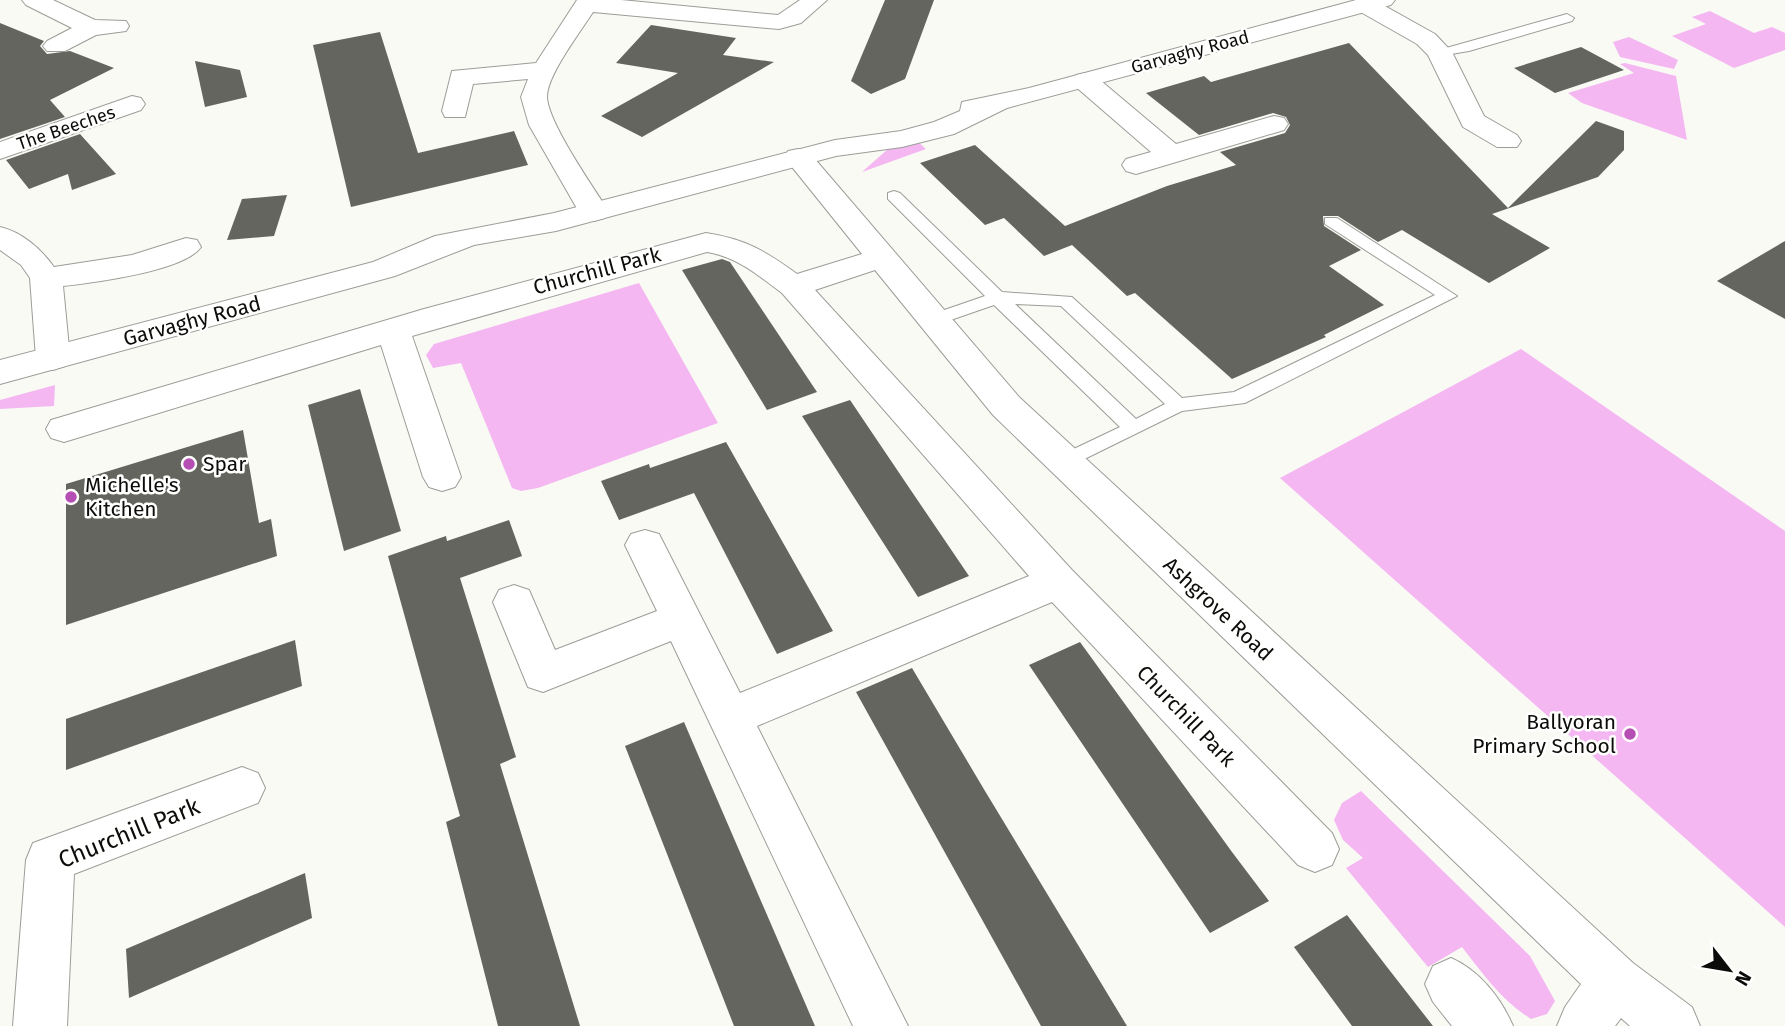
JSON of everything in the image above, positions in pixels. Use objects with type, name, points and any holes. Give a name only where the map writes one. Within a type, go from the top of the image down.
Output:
[{"type":"street","points":[[34,0],[91,29]]},
{"type":"street","points":[[594,212],[543,125],[534,97],[544,69],[588,2],[785,31],[792,18],[815,0]]},
{"type":"street","points":[[1374,2],[1426,39],[1439,52],[1473,121],[1517,137],[1480,152]]},
{"type":"street","name":"Garvaghy Road","points":[[0,372],[384,269],[452,263],[502,249],[556,222],[817,153],[902,139],[944,128],[998,104],[1374,2]]},
{"type":"street","points":[[56,46],[91,29],[117,26]]},
{"type":"street","points":[[455,111],[461,77],[544,69]]},
{"type":"street","points":[[1084,81],[1170,155]]},
{"type":"street","name":"The Beeches","points":[[0,151],[137,104]]},
{"type":"street","points":[[1136,165],[1275,124]]},
{"type":"street","name":"Ashgrove Road","points":[[817,153],[881,258],[1006,406],[1615,981],[1673,1026]]},
{"type":"street","points":[[0,236],[32,258],[46,278],[53,358]]},
{"type":"street","name":"Churchill Park","points":[[64,429],[393,330],[706,242],[729,246],[751,255],[793,286],[1059,582],[1315,849]]},
{"type":"street","points":[[46,278],[117,270],[159,270],[186,247]]},
{"type":"street","points":[[793,286],[881,258]]},
{"type":"street","points":[[393,330],[442,477]]},
{"type":"street","points":[[645,545],[881,1026]]},
{"type":"street","points":[[730,717],[1059,582]]},
{"type":"street","points":[[514,602],[542,674],[682,619]]},
{"type":"street","name":"Churchill Park","points":[[40,1026],[50,860],[242,788]]},
{"type":"street","points":[[1584,1026],[1615,981]]},
{"type":"street","points":[[1451,984],[1486,1026]]},
{"type":"lane","points":[[1439,52],[1466,48],[1567,18]]},
{"type":"lane","points":[[894,196],[961,266],[1053,347],[1134,429]]},
{"type":"lane","points":[[1064,462],[1178,405],[1238,398],[1448,296],[1331,221]]},
{"type":"lane","points":[[933,320],[998,298],[1066,301],[1178,405]]},
{"type":"shaded area","points":[[1710,11],[1754,33],[1772,27],[1785,33],[1785,50],[1734,68],[1672,36],[1706,24],[1692,17]]},
{"type":"shaded area","points":[[1629,37],[1678,60],[1674,69],[1620,57],[1613,42]]},
{"type":"shaded area","points":[[1620,64],[1676,76],[1687,140],[1582,103],[1568,93],[1634,73]]},
{"type":"shaded area","points":[[917,141],[926,149],[862,172],[888,149]]},
{"type":"shaded area","points":[[639,283],[718,423],[538,488],[521,491],[512,488],[461,363],[433,368],[426,355],[434,344]]},
{"type":"shaded area","points":[[1521,349],[1785,531],[1785,927],[1280,478]]},
{"type":"shaded area","points":[[55,385],[54,406],[0,409],[0,400]]},
{"type":"shaded area","points":[[1361,791],[1530,956],[1555,1001],[1547,1014],[1531,1019],[1520,1012],[1493,986],[1462,947],[1428,967],[1346,868],[1363,858],[1343,840],[1334,820],[1342,803]]},
{"type":"building","points":[[885,0],[934,0],[905,79],[871,94],[851,81]]},
{"type":"building","points":[[0,23],[44,41],[40,46],[47,54],[70,51],[114,68],[50,100],[65,117],[0,139]]},
{"type":"building","points":[[651,25],[736,38],[723,55],[774,62],[642,137],[601,116],[678,73],[616,63]]},
{"type":"building","points":[[380,32],[418,153],[514,131],[528,165],[351,207],[313,45]]},
{"type":"building","points":[[1349,43],[1508,208],[1596,121],[1624,131],[1624,150],[1598,177],[1492,214],[1550,248],[1489,283],[1402,230],[1378,242],[1338,216],[1323,216],[1324,226],[1361,250],[1329,266],[1384,305],[1324,335],[1326,337],[1232,379],[1135,293],[1127,296],[1072,245],[1044,256],[1004,218],[985,225],[920,163],[975,145],[1065,226],[1167,186],[1236,165],[1220,152],[1285,133],[1290,125],[1286,117],[1273,113],[1199,135],[1146,93],[1204,76],[1211,82]]},
{"type":"building","points":[[1581,47],[1624,70],[1555,93],[1514,68]]},
{"type":"building","points":[[195,61],[240,70],[247,97],[205,107]]},
{"type":"building","points":[[80,134],[116,174],[72,190],[68,174],[29,189],[6,160]]},
{"type":"building","points":[[287,195],[274,236],[227,240],[242,199]]},
{"type":"building","points":[[1785,241],[1785,319],[1717,281]]},
{"type":"building","points":[[722,259],[730,262],[817,392],[767,410],[682,270]]},
{"type":"building","points":[[360,389],[401,531],[344,551],[308,405]]},
{"type":"building","points":[[850,400],[969,576],[918,597],[802,416]]},
{"type":"building","points":[[243,430],[259,523],[271,519],[277,556],[66,625],[66,484]]},
{"type":"building","points":[[726,442],[833,631],[777,654],[694,493],[619,520],[601,481],[649,464],[650,468]]},
{"type":"building","points":[[509,520],[522,556],[460,578],[516,757],[500,764],[580,1026],[498,1026],[446,822],[460,816],[388,556],[446,536],[447,541]]},
{"type":"building","points":[[295,640],[302,686],[66,770],[66,719]]},
{"type":"building","points":[[1080,642],[1269,901],[1210,933],[1029,665]]},
{"type":"building","points":[[912,668],[1127,1026],[1041,1026],[856,692]]},
{"type":"building","points":[[684,722],[815,1026],[734,1026],[625,746]]},
{"type":"building","points":[[305,873],[312,918],[129,998],[126,949]]},
{"type":"building","points":[[1347,915],[1433,1026],[1352,1026],[1294,947]]},
{"type":"place","name":"Spar","points":[[189,464]]},
{"type":"place","name":"Michelle's Kitchen","points":[[71,497]]},
{"type":"place","name":"Ballyoran Primary School","points":[[1630,734]]}]
